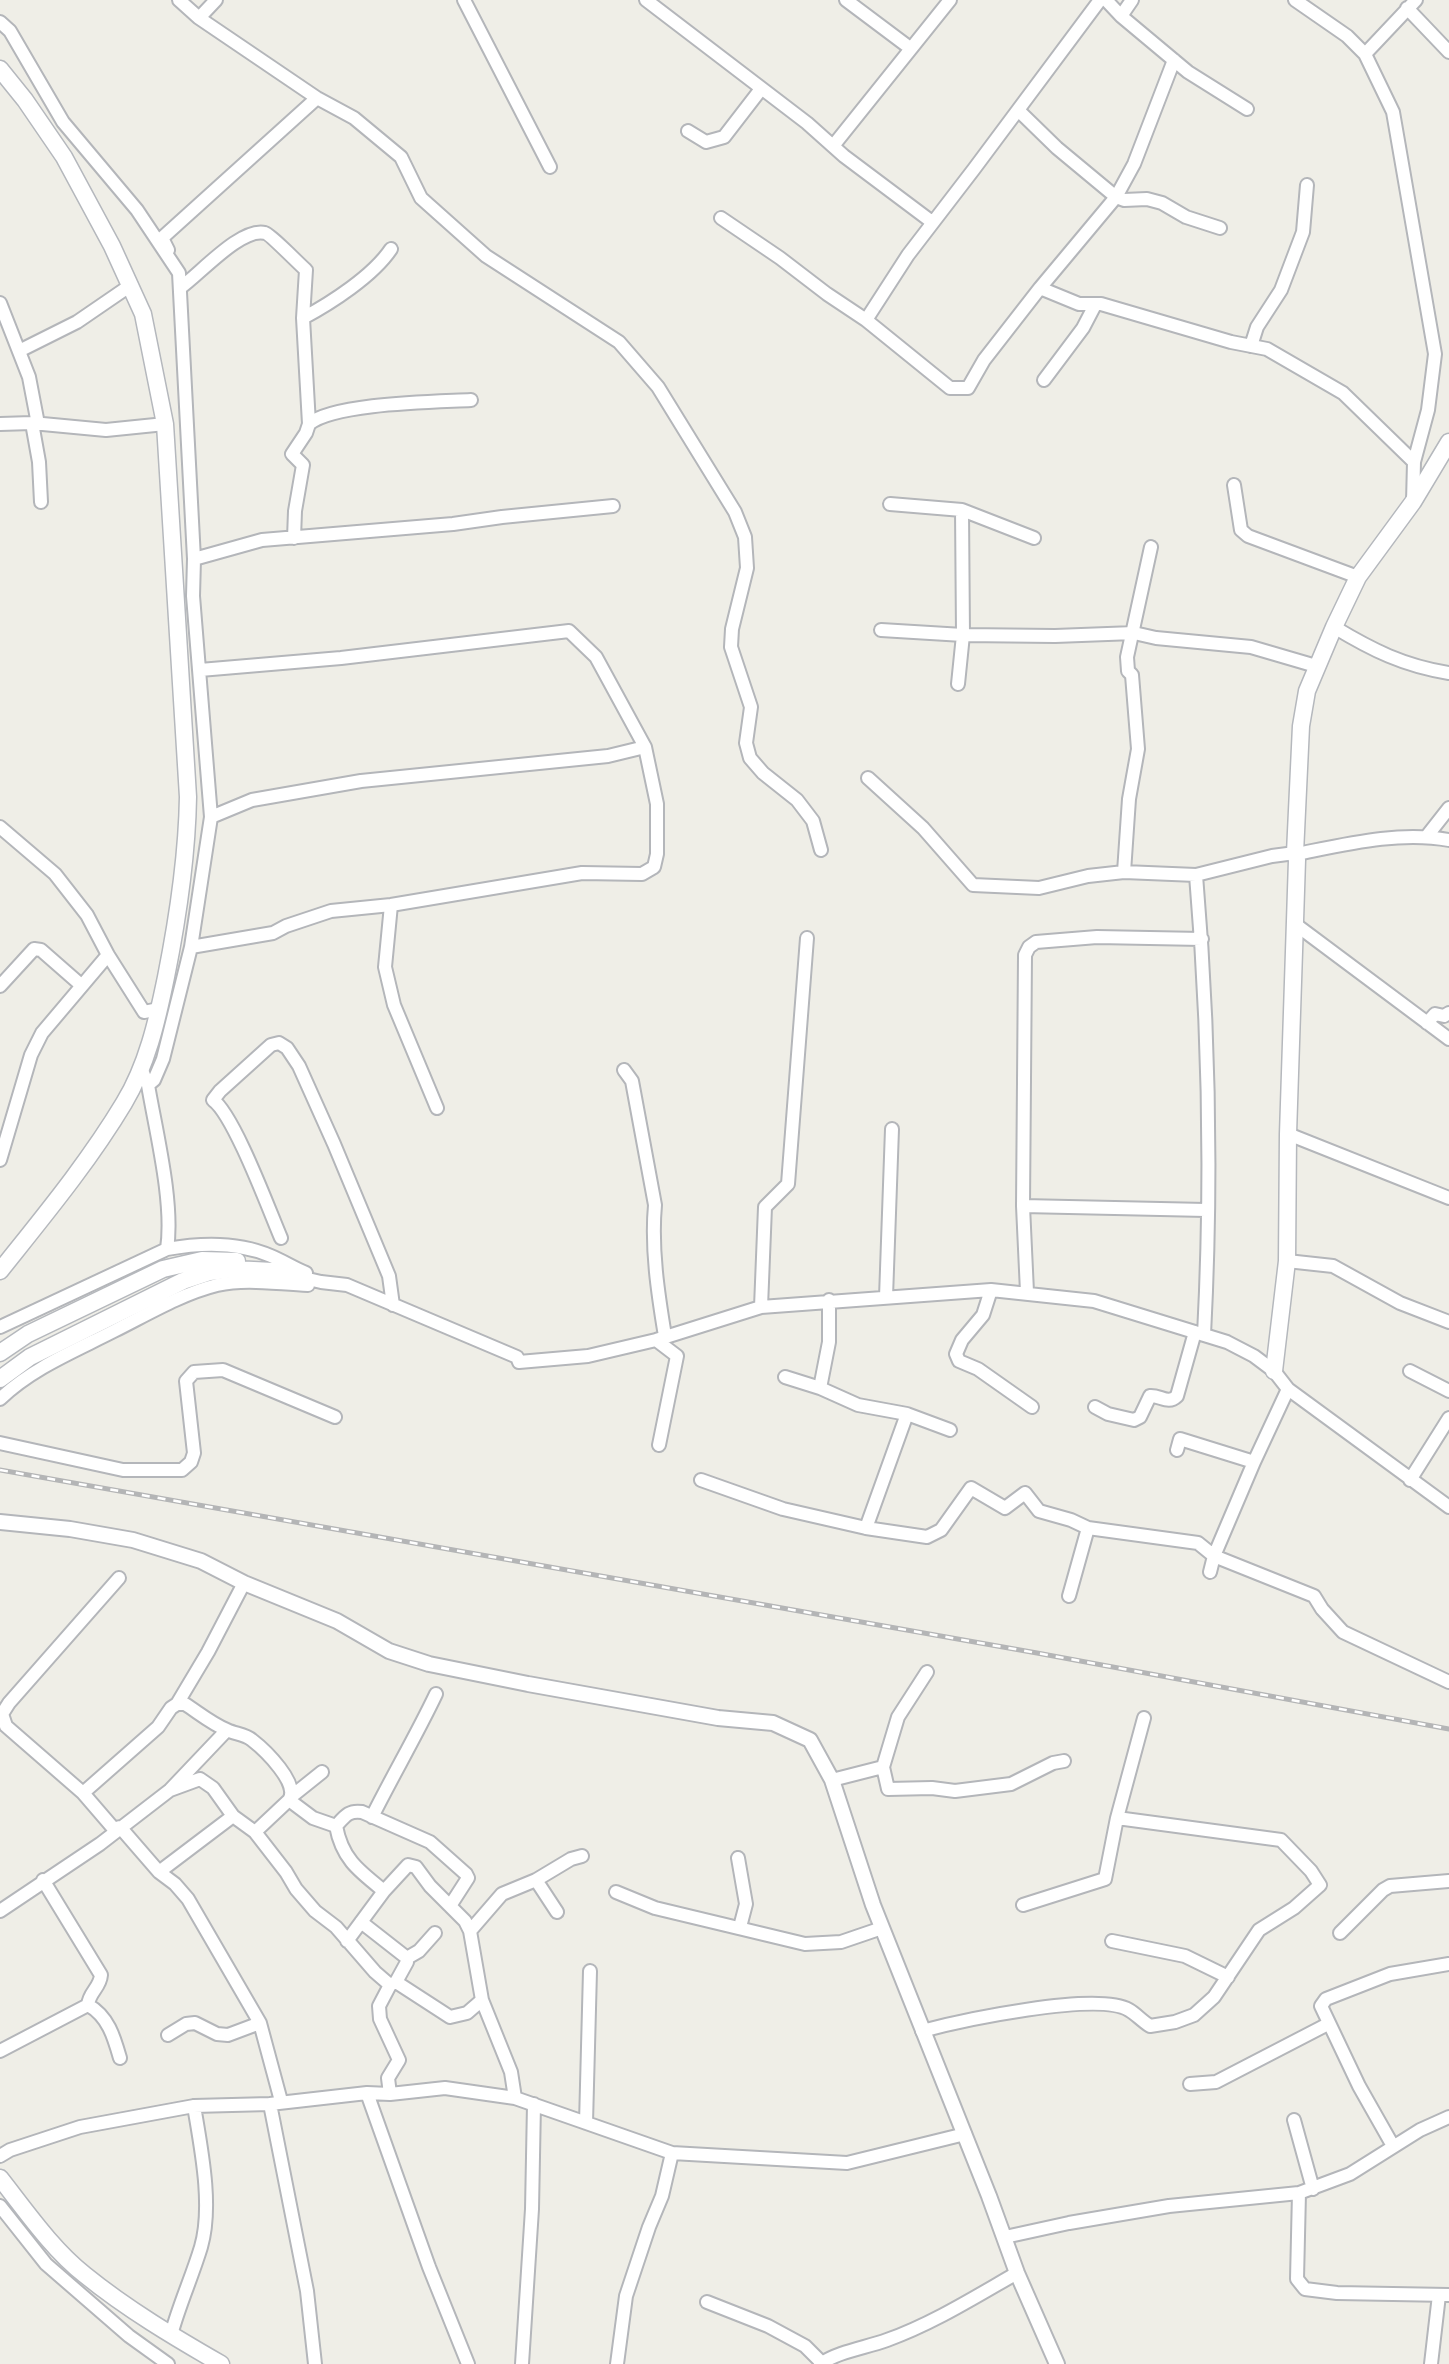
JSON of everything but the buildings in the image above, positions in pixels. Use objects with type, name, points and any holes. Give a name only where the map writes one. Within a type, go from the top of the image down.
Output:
[{"type":"main road","points":[[0,69],[64,157],[131,285],[143,314],[165,424],[188,797],[188,838],[178,918],[159,1009],[141,1068],[124,1102],[91,1154],[0,1271]]},
{"type":"main road","points":[[1274,1371],[1287,1261],[1296,854],[1301,726],[1307,691],[1358,577],[1413,502],[1449,443]]},
{"type":"main road","points":[[0,1353],[28,1334],[163,1269],[202,1260],[232,1260],[273,1271]]},
{"type":"main road","points":[[0,1379],[30,1357],[169,1288],[211,1272],[234,1269],[273,1271]]},
{"type":"main road","points":[[0,2178],[40,2229],[85,2275],[171,2335],[221,2364]]},
{"type":"street","points":[[179,0],[199,18],[317,98],[354,118],[401,156],[421,198],[486,256],[619,342],[658,387],[735,512],[746,537],[747,568],[732,629],[731,647],[751,707],[746,743],[750,758],[763,773],[797,800],[813,821],[821,850]]},
{"type":"street","points":[[199,18],[215,0]]},
{"type":"street","points":[[464,0],[550,167]]},
{"type":"street","points":[[646,0],[932,222]]},
{"type":"street","points":[[846,0],[910,48]]},
{"type":"street","points":[[833,146],[950,0]]},
{"type":"street","points":[[866,320],[932,222],[1019,111],[1100,0]]},
{"type":"street","points":[[1106,0],[1121,16],[1188,72],[1247,109]]},
{"type":"street","points":[[1121,16],[1132,0]]},
{"type":"street","points":[[1295,0],[1348,36],[1365,54],[1393,112],[1435,354],[1428,410],[1414,462],[1413,502]]},
{"type":"street","points":[[1365,54],[1412,4],[1449,52]]},
{"type":"street","points":[[0,22],[10,31],[63,122],[137,209],[179,273]]},
{"type":"street","points":[[721,218],[866,320],[950,388],[968,388],[984,360],[1116,197],[1134,164],[1174,61]]},
{"type":"street","points":[[688,131],[706,142],[724,137],[761,89]]},
{"type":"street","points":[[148,1085],[154,1080],[163,1059],[191,947],[211,817],[193,596],[194,559],[179,273],[162,238],[317,98]]},
{"type":"street","points":[[1019,111],[1057,148],[1116,197],[1161,202],[1186,217],[1220,228]]},
{"type":"street","points":[[1251,346],[1257,327],[1281,290],[1303,232],[1307,185]]},
{"type":"street","points":[[180,288],[197,276],[221,251],[255,233],[266,233],[306,270],[303,318],[311,418],[306,433],[292,454],[303,465],[295,511],[294,538]]},
{"type":"street","points":[[303,318],[377,266],[391,249]]},
{"type":"street","points":[[19,351],[77,322],[131,285]]},
{"type":"street","points":[[1040,288],[1079,304],[1101,304],[1267,349],[1343,393],[1414,462]]},
{"type":"street","points":[[0,303],[29,377],[41,502]]},
{"type":"street","points":[[1044,380],[1083,328],[1095,305]]},
{"type":"street","points":[[311,418],[366,407],[471,400]]},
{"type":"street","points":[[0,425],[35,424],[106,430],[165,424]]},
{"type":"street","points":[[1234,485],[1241,530],[1248,536],[1358,577]]},
{"type":"street","points":[[890,504],[962,510],[1034,538]]},
{"type":"street","points":[[194,559],[262,540],[453,524],[613,506]]},
{"type":"street","points":[[958,684],[962,635],[962,510]]},
{"type":"street","points":[[1124,872],[1129,799],[1138,749],[1132,675],[1128,671],[1127,663],[1151,547]]},
{"type":"street","points":[[1334,627],[1364,645],[1418,668],[1449,673]]},
{"type":"street","points":[[881,629],[962,635],[1134,633],[1156,638],[1251,647],[1316,666]]},
{"type":"street","points":[[191,947],[273,933],[331,911],[391,905],[582,873],[642,874],[654,867],[657,854],[656,804],[645,747],[596,657],[569,631],[341,658],[200,670]]},
{"type":"street","points":[[211,817],[252,800],[361,781],[608,756],[645,747]]},
{"type":"street","points":[[868,778],[923,828],[973,885],[1039,888],[1088,876],[1124,872],[1196,875],[1272,856],[1362,841],[1427,836],[1449,840]]},
{"type":"street","points":[[1427,836],[1449,808]]},
{"type":"street","points":[[0,827],[55,874],[87,915],[108,955],[144,1012],[159,1009]]},
{"type":"street","points":[[1095,1407],[1108,1414],[1134,1420],[1140,1417],[1150,1396],[1169,1401],[1174,1399],[1200,1333],[1207,1266],[1208,1086],[1202,939],[1196,875]]},
{"type":"street","points":[[391,905],[385,967],[394,1005],[437,1108]]},
{"type":"street","points":[[1295,924],[1449,1039]]},
{"type":"street","points":[[761,1307],[765,1207],[788,1184],[807,937]]},
{"type":"street","points":[[1027,1292],[1023,1206],[1026,955],[1029,947],[1036,942],[1097,937],[1202,939]]},
{"type":"street","points":[[0,986],[34,949],[41,950],[81,985]]},
{"type":"street","points":[[0,1160],[31,1055],[42,1033],[108,955]]},
{"type":"street","points":[[1427,1023],[1434,1014],[1444,1016],[1449,1013]]},
{"type":"street","points":[[281,1238],[226,1115],[213,1100],[271,1045],[279,1043],[287,1048],[299,1066],[334,1144],[389,1276],[393,1305]]},
{"type":"street","points":[[141,1068],[148,1085],[165,1191],[169,1233],[167,1250]]},
{"type":"street","points":[[624,1070],[632,1080],[655,1205],[653,1222],[661,1338],[677,1356],[659,1445]]},
{"type":"street","points":[[886,1297],[892,1129]]},
{"type":"street","points":[[1289,1134],[1449,1198]]},
{"type":"street","points":[[1023,1206],[1206,1210]]},
{"type":"street","points":[[0,1328],[167,1250],[192,1244],[234,1246],[268,1254],[302,1271],[347,1285],[517,1357],[519,1362],[588,1356],[661,1338],[761,1307],[991,1290],[1027,1292],[1094,1301],[1200,1333],[1239,1348],[1274,1371],[1288,1389],[1449,1507]]},
{"type":"street","points":[[1287,1261],[1333,1266],[1400,1303],[1449,1322]]},
{"type":"street","points":[[273,1271],[347,1285]]},
{"type":"street","points":[[0,1399],[16,1383],[55,1361],[185,1296],[219,1285],[247,1281],[347,1285]]},
{"type":"street","points":[[991,1290],[983,1315],[962,1340],[956,1354],[959,1361],[978,1369],[1032,1407]]},
{"type":"street","points":[[820,1388],[829,1342],[830,1300]]},
{"type":"street","points":[[0,1443],[124,1470],[183,1470],[191,1462],[194,1453],[186,1381],[194,1372],[223,1370],[335,1417]]},
{"type":"street","points":[[1410,1371],[1449,1391]]},
{"type":"street","points":[[785,1377],[820,1388],[858,1405],[907,1414],[950,1430]]},
{"type":"street","points":[[1210,1572],[1214,1556],[1254,1462],[1288,1389]]},
{"type":"street","points":[[866,1528],[907,1414]]},
{"type":"street","points":[[1410,1480],[1449,1418]]},
{"type":"street","points":[[1177,1450],[1180,1439],[1254,1462]]},
{"type":"street","points":[[701,1480],[783,1509],[866,1528],[927,1537],[941,1530],[971,1488],[1005,1508],[1025,1493],[1039,1511],[1088,1528],[1198,1542],[1214,1556],[1314,1596],[1343,1632],[1449,1682]]},
{"type":"street","points":[[0,1522],[70,1529],[133,1540],[201,1561],[244,1583],[337,1621],[389,1651],[429,1664],[718,1718],[773,1723],[810,1740],[832,1780],[882,1928],[965,2134],[1017,2273],[1057,2364]]},
{"type":"street","points":[[1069,1596],[1088,1528]]},
{"type":"street","points":[[119,1577],[2,1714],[6,1726],[83,1793],[114,1829],[120,1827]]},
{"type":"street","points":[[83,1793],[158,1727],[177,1704],[244,1583]]},
{"type":"street","points":[[927,1672],[898,1717],[883,1766],[888,1789],[932,1788],[955,1791],[1012,1784],[1053,1763],[1064,1761]]},
{"type":"street","points":[[372,1817],[397,1766],[412,1746],[436,1694]]},
{"type":"street","points":[[177,1704],[186,1704],[227,1730],[250,1737],[284,1772],[291,1785],[291,1798],[313,1818],[336,1826]]},
{"type":"street","points":[[1023,1905],[1105,1879],[1117,1818],[1144,1718]]},
{"type":"street","points":[[0,1911],[100,1843],[170,1790],[227,1730]]},
{"type":"street","points":[[832,1780],[883,1766]]},
{"type":"street","points":[[255,1832],[322,1772]]},
{"type":"street","points":[[170,1790],[200,1779],[213,1788],[233,1816],[255,1832],[296,1889],[375,1972],[450,2017],[467,2013],[482,2000]]},
{"type":"street","points":[[336,1826],[353,1811],[430,1842],[468,1878],[450,1906]]},
{"type":"street","points":[[159,1872],[233,1816]]},
{"type":"street","points":[[922,2031],[992,2015],[1077,2005],[1111,2005],[1128,2009],[1150,2026],[1175,2022],[1194,2015],[1214,1997],[1245,1947],[1259,1930],[1294,1908],[1320,1885],[1317,1878],[1281,1840],[1117,1818]]},
{"type":"street","points":[[336,1826],[339,1843],[345,1854],[356,1868],[384,1891]]},
{"type":"street","points":[[120,1827],[159,1872],[175,1884],[188,1899],[260,2023],[276,2102],[307,2291],[316,2364]]},
{"type":"street","points":[[470,1931],[502,1894],[582,1856]]},
{"type":"street","points":[[738,1858],[746,1903],[740,1927]]},
{"type":"street","points":[[347,1941],[384,1891],[408,1865],[416,1867],[430,1886],[465,1921],[470,1931],[482,2000],[511,2072],[515,2098]]},
{"type":"street","points":[[43,1880],[101,1975],[100,1983],[89,1996],[88,2005]]},
{"type":"street","points":[[536,1880],[557,1912]]},
{"type":"street","points":[[1340,1933],[1390,1886],[1449,1881]]},
{"type":"street","points":[[616,1892],[655,1908],[805,1944],[841,1942],[882,1928]]},
{"type":"street","points":[[361,1922],[407,1958]]},
{"type":"street","points":[[390,2094],[388,2078],[399,2060],[380,2019],[379,2006],[407,1958],[419,1951],[435,1933]]},
{"type":"street","points":[[1112,1941],[1185,1956],[1228,1977]]},
{"type":"street","points":[[1393,2146],[1359,2085],[1321,2006],[1326,1999],[1377,1978],[1449,1964]]},
{"type":"street","points":[[586,2123],[590,1971]]},
{"type":"street","points":[[0,2051],[88,2005]]},
{"type":"street","points":[[88,2005],[98,2011],[113,2033],[120,2058]]},
{"type":"street","points":[[168,2035],[186,2024],[195,2023],[217,2034],[228,2035],[260,2023]]},
{"type":"street","points":[[1190,2084],[1216,2082],[1328,2024]]},
{"type":"street","points":[[0,2156],[9,2150],[80,2127],[194,2106],[445,2088],[515,2098],[672,2153],[847,2163],[965,2134]]},
{"type":"street","points":[[367,2093],[429,2267],[468,2364]]},
{"type":"street","points":[[522,2364],[532,2209],[534,2104]]},
{"type":"street","points":[[171,2335],[202,2244],[206,2196],[194,2106]]},
{"type":"street","points":[[1005,2237],[1169,2206],[1300,2193],[1350,2174],[1420,2130],[1449,2117]]},
{"type":"street","points":[[1294,2120],[1313,2189]]},
{"type":"street","points":[[617,2364],[626,2296],[662,2196],[672,2153]]},
{"type":"street","points":[[1300,2193],[1297,2279],[1305,2289],[1337,2293],[1444,2295],[1432,2364]]},
{"type":"street","points":[[0,2206],[46,2264],[129,2336],[168,2364]]},
{"type":"street","points":[[707,2302],[768,2326],[805,2346],[821,2363],[887,2340],[963,2304],[1017,2273]]},
{"type":"street","points":[[72,2287],[85,2275]]},
{"type":"railway","points":[[0,1470],[1037,1653],[1449,1729]]}]
